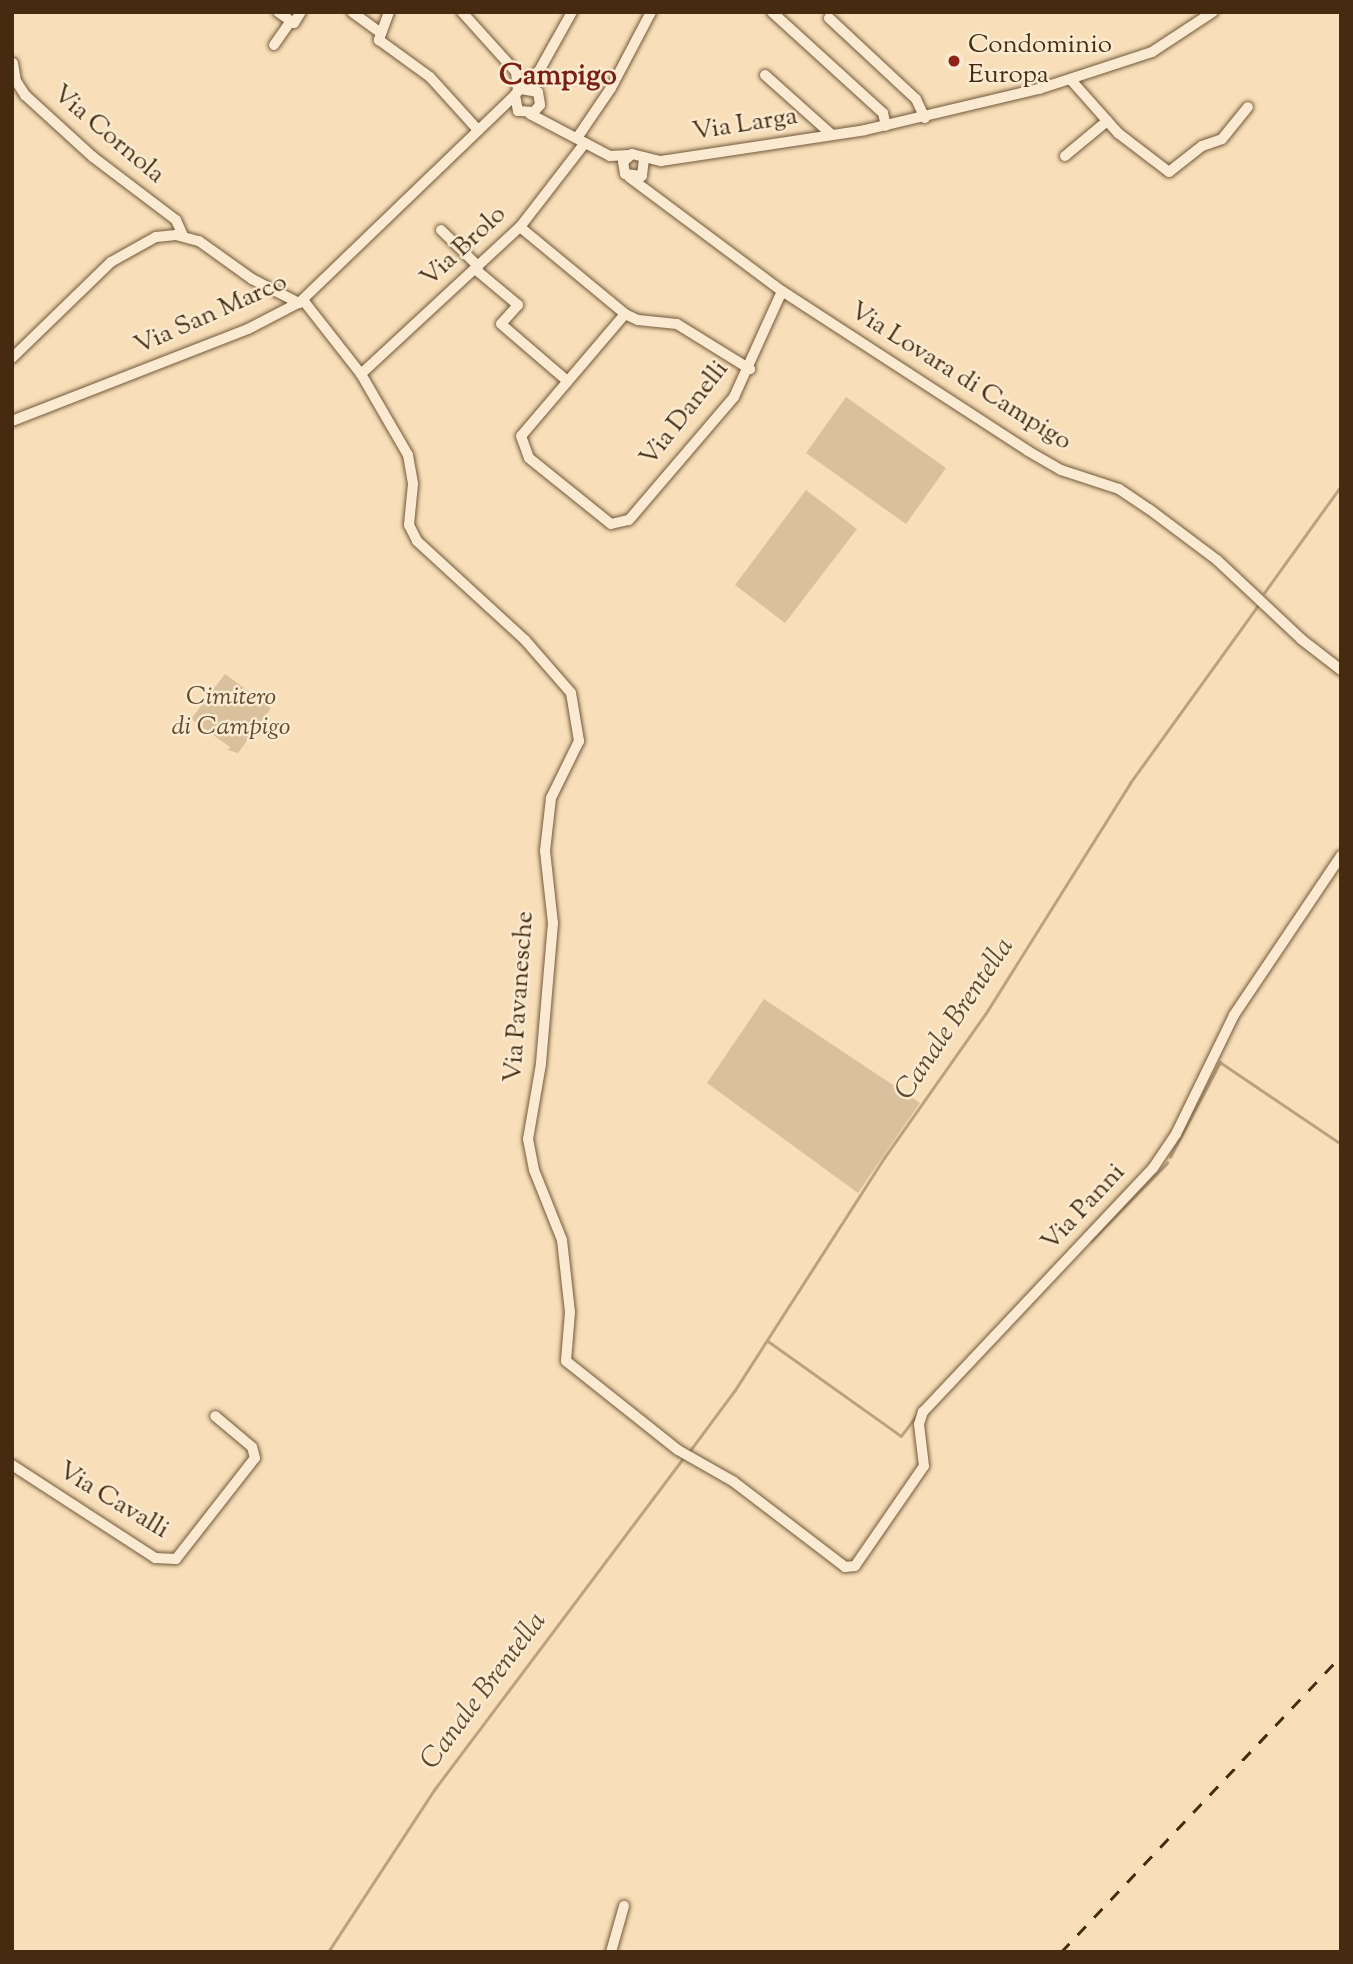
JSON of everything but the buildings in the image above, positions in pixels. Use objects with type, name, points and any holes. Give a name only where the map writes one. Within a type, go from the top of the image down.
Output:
[{"type":"street","points":[[278,12],[294,23],[301,12]]},
{"type":"street","points":[[352,12],[380,32]]},
{"type":"street","points":[[389,12],[380,32],[384,47],[430,77],[478,130]]},
{"type":"street","points":[[462,12],[516,72],[528,91],[526,113]]},
{"type":"street","points":[[526,113],[514,103],[528,91],[572,12]]},
{"type":"street","name":"Via Brolo","points":[[361,374],[520,227],[584,142],[651,12]]},
{"type":"street","points":[[772,12],[880,111],[886,126]]},
{"type":"street","name":"Via Larga","points":[[645,167],[666,160],[886,126],[1071,80],[1152,52],[1213,12]]},
{"type":"street","points":[[829,18],[916,99],[925,118]]},
{"type":"street","points":[[274,45],[290,21]]},
{"type":"street","name":"Via Cornola","points":[[13,62],[16,81],[25,95],[93,157],[176,220],[183,236]]},
{"type":"street","name":"Via Larga","points":[[765,75],[832,135]]},
{"type":"street","points":[[1071,80],[1132,145],[1174,172],[1202,146],[1222,139],[1248,107]]},
{"type":"street","name":"Via Lovara di Campigo","points":[[528,91],[559,126]]},
{"type":"street","name":"Via San Marco","points":[[12,421],[248,329],[301,301],[478,130],[528,91]]},
{"type":"street","points":[[490,119],[526,113]]},
{"type":"street","name":"Via Lovara di Campigo","points":[[526,113],[559,126],[584,142],[653,197],[782,291],[1036,456],[1135,500],[1217,560],[1341,670]]},
{"type":"street","points":[[1065,156],[1107,121]]},
{"type":"street","name":"Via Lovara di Campigo","points":[[584,142],[616,158],[629,155],[645,167]]},
{"type":"street","points":[[629,155],[623,165],[627,175],[645,167]]},
{"type":"street","points":[[645,167],[643,183],[653,197]]},
{"type":"street","points":[[520,227],[625,314],[638,320],[677,324],[750,369]]},
{"type":"street","points":[[440,230],[518,305],[501,324],[566,380],[625,314]]},
{"type":"street","points":[[12,358],[120,255],[156,237],[183,236],[199,242],[252,279],[301,301]]},
{"type":"street","name":"Via Danelli","points":[[566,380],[524,428],[522,450],[607,522],[629,520],[734,397],[750,369],[771,308],[782,291]]},
{"type":"street","name":"Via Pavanesche","points":[[301,301],[361,374],[408,455],[413,484],[409,525],[416,541],[525,640],[571,693],[579,741],[551,798],[545,851],[553,923],[541,1065],[528,1139],[534,1170],[562,1240],[570,1312],[566,1361],[678,1450],[734,1482],[851,1568]]},
{"type":"street","name":"Via Panni","points":[[851,1568],[924,1466],[919,1424],[923,1412],[1153,1168],[1176,1134],[1234,1015],[1341,856]]},
{"type":"street","name":"Via Cavalli","points":[[12,1465],[155,1558],[176,1559],[255,1458],[252,1447],[215,1416]]},
{"type":"street","points":[[611,1952],[624,1906]]},
{"type":"green space","points":[[846,397],[946,468],[906,524],[806,453]]},
{"type":"green space","points":[[806,490],[857,529],[785,623],[735,585]]},
{"type":"green space","name":"Cimitero di Campigo","points":[[225,674],[271,708],[238,753],[228,750],[230,747],[191,719]]},
{"type":"green space","points":[[764,999],[920,1103],[858,1193],[707,1083]]},
{"type":"waterway","name":"Canale Brentella","points":[[1264,593],[1341,486]]},
{"type":"waterway","name":"Canale Brentella","points":[[689,1452],[735,1390],[884,1158],[986,1013],[1130,783],[1257,607]]},
{"type":"waterway","points":[[1170,1157],[1220,1062],[1341,1144]]},
{"type":"waterway","points":[[1091,1241],[1167,1163]]},
{"type":"waterway","points":[[768,1341],[901,1436],[917,1415]]},
{"type":"waterway","name":"Canale Brentella","points":[[328,1952],[434,1790],[682,1460]]},
{"type":"railway","points":[[1061,1952],[1341,1656]]},
{"type":"place","name":"Condominio Europa","points":[[954,61]]},
{"type":"district","name":"Campigo","points":[[558,77]]}]
